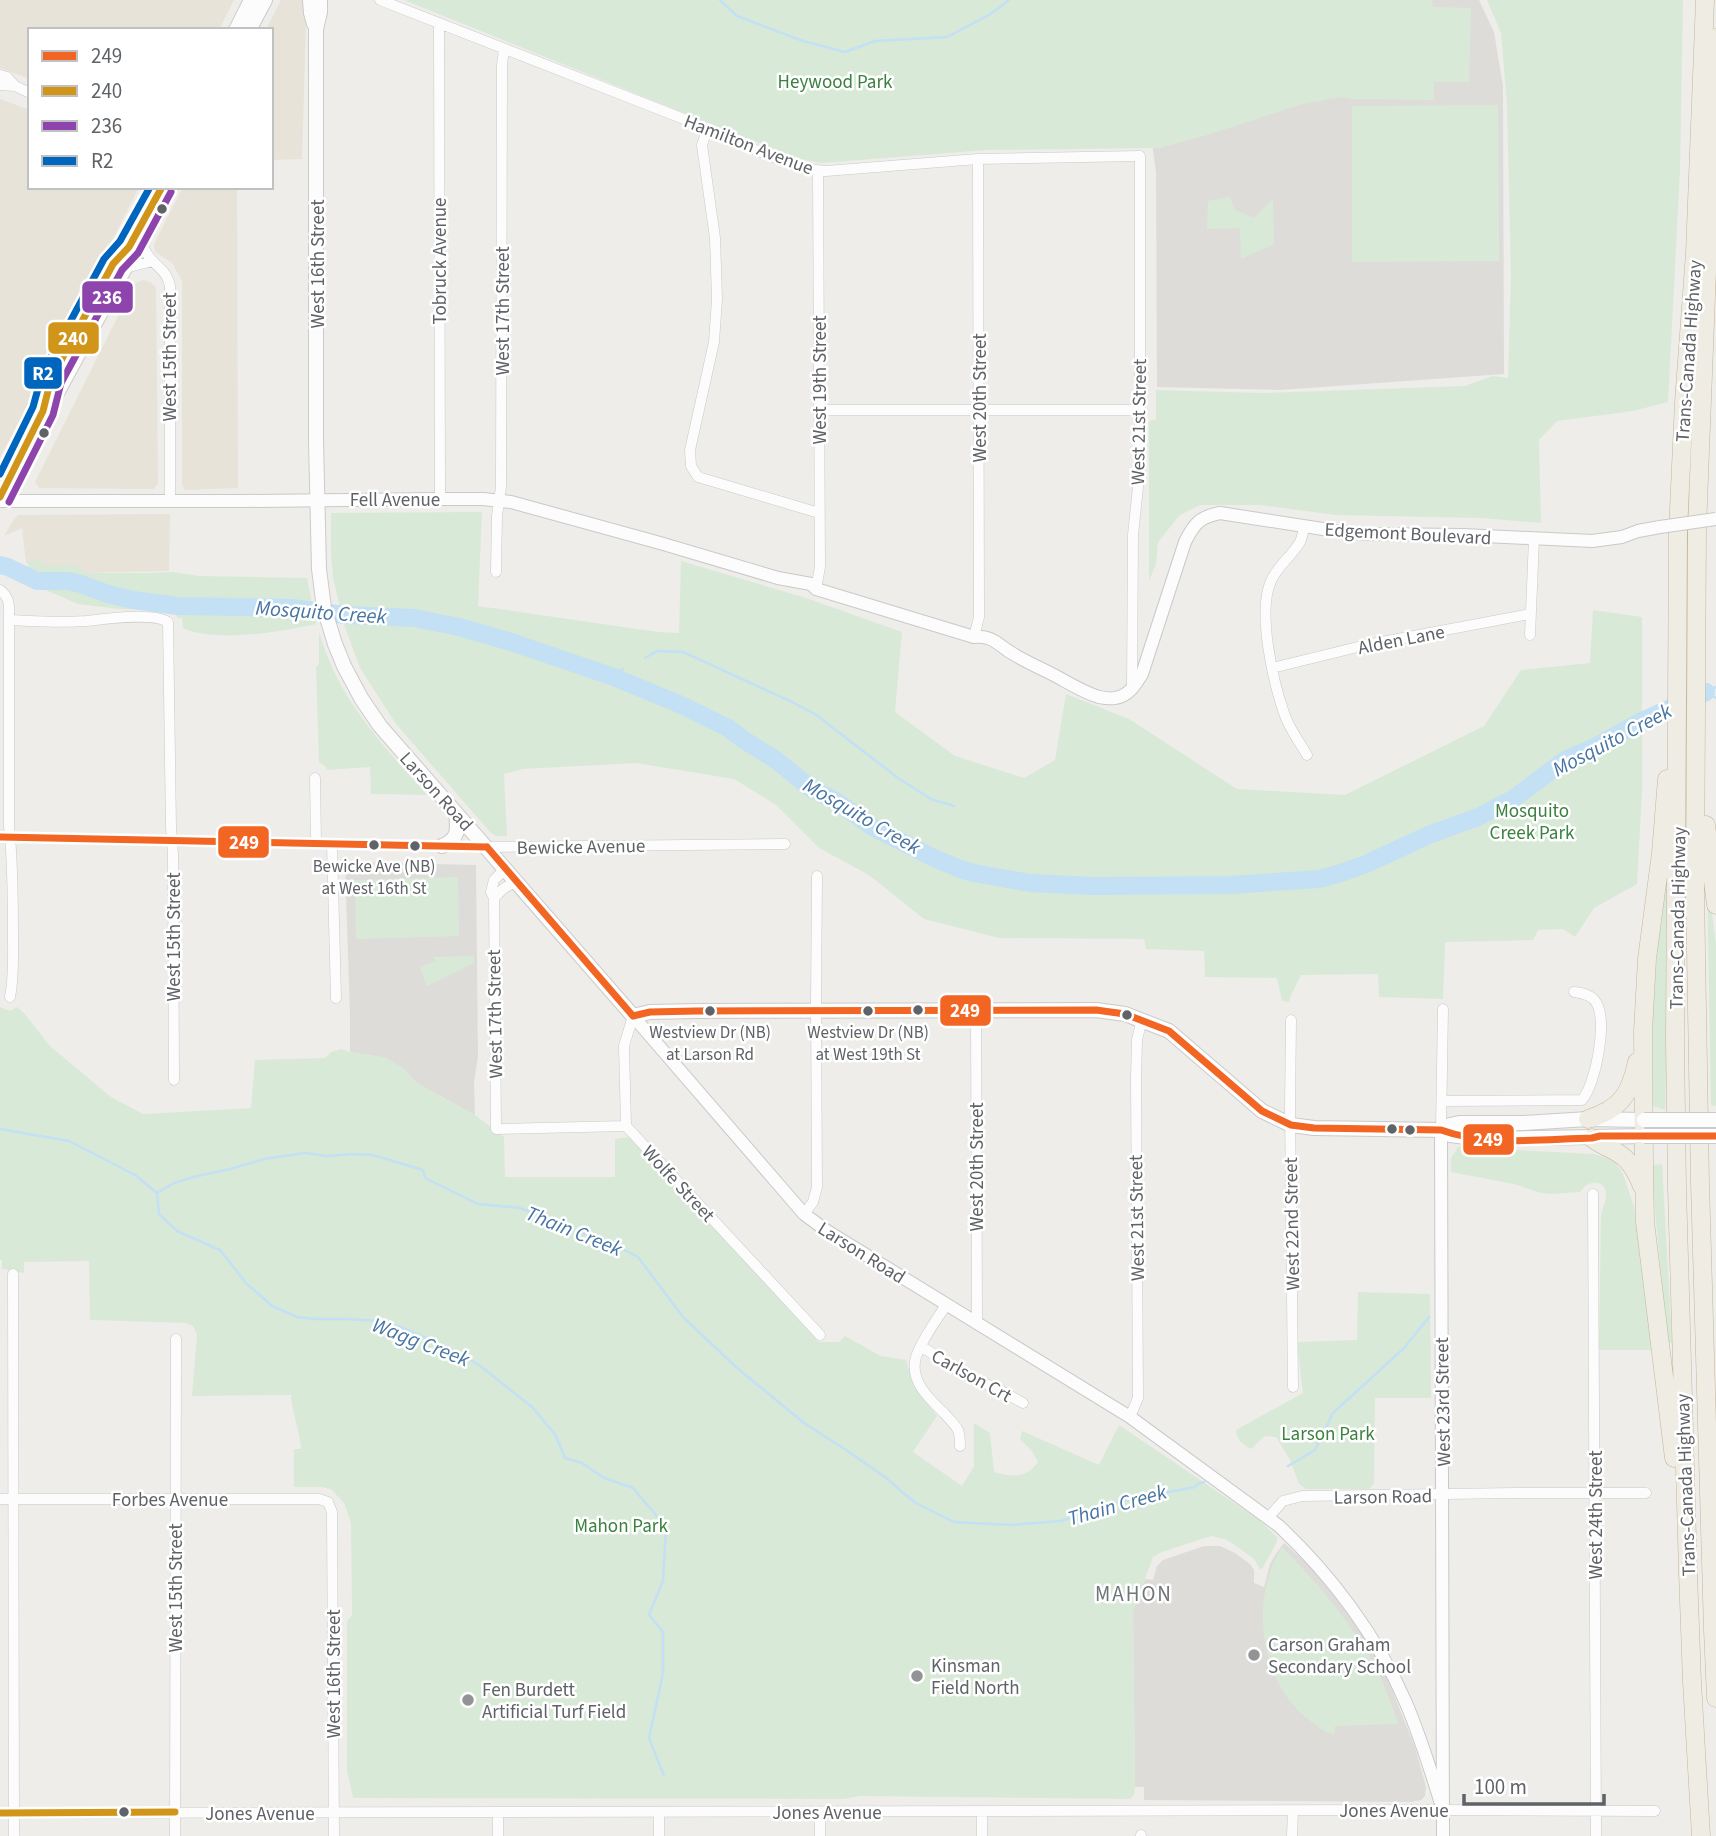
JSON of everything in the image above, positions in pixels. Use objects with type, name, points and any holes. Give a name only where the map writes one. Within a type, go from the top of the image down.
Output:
[{"type":"highway","name":"Trans-Canada Highway","points":[[1701,1836],[1688,1573],[1677,1188],[1671,824],[1681,463],[1695,253],[1705,0]]},
{"type":"highway","name":"Trans-Canada Highway","points":[[1716,38],[1696,599],[1695,705],[1701,811],[1695,982],[1716,1681]]},
{"type":"highway","points":[[1701,811],[1716,905]]},
{"type":"highway","points":[[1671,824],[1647,959],[1643,1031],[1644,1200],[1646,1235],[1688,1573]]},
{"type":"highway","points":[[1588,1119],[1612,1109],[1632,1085],[1643,1031]]},
{"type":"highway","points":[[1591,1138],[1599,1145],[1626,1158],[1639,1179],[1644,1200]]},
{"type":"main road","points":[[237,28],[251,0]]},
{"type":"main road","points":[[250,28],[265,0]]},
{"type":"main road","name":"West 16th Street","points":[[310,0],[316,29]]},
{"type":"main road","name":"West 16th Street","points":[[317,500],[316,29],[320,0]]},
{"type":"main road","points":[[43,411],[56,395],[125,268],[130,247],[161,189]]},
{"type":"main road","points":[[0,499],[43,411],[51,379],[113,264],[130,247]]},
{"type":"main road","name":"Larson Road","points":[[317,500],[318,557],[328,623],[344,666],[361,698],[380,726],[634,1016]]},
{"type":"main road","points":[[442,846],[455,838],[458,825],[456,813]]},
{"type":"main road","points":[[634,1016],[650,1012],[1112,1011],[1142,1019],[1169,1031],[1262,1111],[1291,1125],[1314,1128],[1441,1130],[1450,1135],[1482,1139],[1591,1138],[1644,1128],[1716,1121]]},
{"type":"main road","points":[[1441,1130],[1459,1123],[1588,1119],[1716,1136]]},
{"type":"street","name":"Hamilton Avenue","points":[[380,0],[806,169],[818,171],[978,159],[1140,156]]},
{"type":"street","name":"Tobruck Avenue","points":[[439,24],[439,499]]},
{"type":"street","name":"West 17th Street","points":[[496,572],[502,326],[504,50]]},
{"type":"street","points":[[0,75],[28,92]]},
{"type":"street","points":[[0,85],[15,86]]},
{"type":"street","points":[[707,130],[702,145],[715,238],[718,299],[714,342],[690,450],[691,466],[698,477],[819,513]]},
{"type":"street","name":"West 21st Street","points":[[1132,689],[1133,535],[1140,468],[1140,156]]},
{"type":"street","name":"West 20th Street","points":[[974,637],[979,617],[978,159]]},
{"type":"street","name":"West 19th Street","points":[[816,589],[820,567],[818,171]]},
{"type":"street","name":"West 15th Street","points":[[137,233],[147,253],[167,276],[170,286],[170,501]]},
{"type":"street","points":[[125,268],[153,261]]},
{"type":"street","points":[[819,410],[1140,410]]},
{"type":"street","name":"Fell Avenue","points":[[0,499],[499,500],[536,507],[778,578],[811,584],[816,589],[974,637],[983,636],[1098,697],[1117,698],[1132,689]]},
{"type":"street","name":"Edgemont Boulevard","points":[[1132,689],[1142,674],[1185,542],[1191,530],[1207,516],[1220,513],[1368,534],[1463,534],[1606,540],[1660,527],[1716,519]]},
{"type":"street","points":[[1304,527],[1300,542],[1278,568],[1270,583],[1266,624],[1272,668],[1284,715],[1307,755]]},
{"type":"street","points":[[1530,635],[1534,539]]},
{"type":"street","points":[[0,590],[9,599],[9,826],[5,837],[13,910],[13,983],[10,997]]},
{"type":"street","name":"Alden Lane","points":[[1272,668],[1366,645],[1530,614]]},
{"type":"street","name":"West 15th Street","points":[[9,620],[88,621],[157,617],[168,622],[174,1080]]},
{"type":"street","points":[[315,778],[316,844]]},
{"type":"street","name":"Bewicke Avenue","points":[[5,837],[487,847],[785,844]]},
{"type":"street","points":[[332,844],[336,998]]},
{"type":"street","name":"West 17th Street","points":[[505,869],[494,880],[491,892],[494,898],[496,1129],[626,1126]]},
{"type":"street","points":[[804,1214],[813,1202],[817,1187],[817,876]]},
{"type":"street","points":[[494,898],[516,881]]},
{"type":"street","points":[[1442,1101],[1582,1100],[1588,1093],[1602,1027],[1596,1001],[1583,993],[1574,992]]},
{"type":"street","name":"West 23rd Street","points":[[1443,1009],[1443,1836]]},
{"type":"street","name":"West 20th Street","points":[[976,1011],[977,1324]]},
{"type":"street","points":[[626,1126],[624,1046],[634,1016]]},
{"type":"street","name":"Larson Road","points":[[634,1016],[804,1214],[827,1231],[1129,1416],[1268,1518],[1283,1501],[1302,1496],[1646,1493]]},
{"type":"street","name":"West 21st Street","points":[[1129,1416],[1138,1398],[1136,1078],[1137,1040],[1142,1019]]},
{"type":"street","name":"West 22nd Street","points":[[1291,1020],[1293,1387]]},
{"type":"street","name":"Wolfe Street","points":[[626,1126],[820,1335]]},
{"type":"street","name":"West 24th Street","points":[[1593,1194],[1597,1836]]},
{"type":"street","points":[[13,1274],[14,1836]]},
{"type":"street","points":[[946,1304],[921,1346],[915,1359],[914,1370],[917,1380],[931,1401],[957,1428],[960,1446]]},
{"type":"street","name":"West 15th Street","points":[[175,1836],[176,1339]]},
{"type":"street","name":"Carlson Crt","points":[[921,1346],[963,1374],[998,1389],[1023,1404]]},
{"type":"street","name":"Forbes Avenue","points":[[0,1499],[319,1499],[328,1502],[332,1512]]},
{"type":"street","name":"West 16th Street","points":[[332,1512],[334,1836]]},
{"type":"street","points":[[1268,1518],[1296,1542],[1330,1581],[1377,1647],[1406,1703],[1443,1810]]},
{"type":"street","points":[[1292,1836],[1293,1811]]},
{"type":"street","name":"Jones Avenue","points":[[0,1813],[1655,1811]]},
{"type":"street","points":[[498,1812],[498,1836]]},
{"type":"street","points":[[659,1812],[659,1836]]},
{"type":"street","points":[[820,1812],[820,1836]]},
{"type":"street","points":[[982,1812],[982,1836]]},
{"type":"shaded area","points":[[0,0],[234,0],[220,28],[28,28],[28,78],[0,68]]},
{"type":"shaded area","points":[[281,0],[304,0],[306,22],[302,159],[273,160],[273,28],[267,28]]},
{"type":"shaded area","points":[[1286,0],[1479,0],[1494,32],[1503,86],[1504,374],[1280,390],[1157,387],[1156,172],[1143,78]]},
{"type":"shaded area","points":[[0,99],[28,109],[28,189],[138,189],[53,359],[0,457]]},
{"type":"shaded area","points":[[182,189],[237,189],[238,488],[185,490],[182,484],[182,281],[172,263],[155,252],[154,244]]},
{"type":"shaded area","points":[[143,280],[156,287],[158,483],[154,489],[39,488],[35,482],[134,284]]},
{"type":"shaded area","points":[[170,514],[169,571],[81,573],[42,567],[40,563],[26,563],[22,528],[4,536],[18,515]]},
{"type":"shaded area","points":[[345,862],[476,865],[478,1056],[474,1083],[475,1115],[418,1084],[386,1058],[350,1052]]},
{"type":"shaded area","name":"Carson Graham Secondary School","points":[[1284,1543],[1311,1567],[1332,1592],[1386,1675],[1415,1747],[1426,1787],[1425,1796],[1421,1800],[1411,1802],[1144,1800],[1144,1787],[1135,1787],[1133,1611],[1145,1579],[1153,1580],[1157,1566],[1163,1560],[1204,1546],[1220,1546],[1250,1564],[1254,1570],[1254,1583],[1264,1587],[1270,1564]]},
{"type":"green space","name":"Heywood Park","points":[[404,0],[1432,0],[1433,7],[1471,8],[1469,82],[1434,82],[1434,100],[1342,97],[1302,104],[1159,148],[987,150],[821,163],[800,159]]},
{"type":"green space","points":[[1487,0],[1683,0],[1680,170],[1668,402],[1633,411],[1557,421],[1539,440],[1541,523],[1481,518],[1336,515],[1260,505],[1200,505],[1180,515],[1158,542],[1156,564],[1149,581],[1149,421],[1156,420],[1156,390],[1265,393],[1465,386],[1493,376],[1508,378],[1511,276],[1507,105],[1501,33]]},
{"type":"green space","points":[[1498,105],[1499,261],[1352,262],[1352,106]]},
{"type":"green space","points":[[1230,197],[1235,210],[1254,218],[1273,199],[1274,244],[1241,259],[1240,228],[1207,229],[1208,201]]},
{"type":"green space","name":"Mosquito Creek Park","points":[[482,512],[478,606],[679,633],[681,561],[806,598],[902,632],[895,712],[955,756],[1024,778],[1055,760],[1066,694],[1129,719],[1237,789],[1345,795],[1484,726],[1521,670],[1590,663],[1593,610],[1642,617],[1642,791],[1637,884],[1594,908],[1575,937],[1563,929],[1538,930],[1533,940],[1445,942],[1443,999],[1379,997],[1378,974],[1301,975],[1289,1002],[1282,1001],[1277,978],[1205,977],[1204,951],[1146,949],[1144,939],[999,938],[924,919],[869,875],[819,848],[776,805],[734,779],[636,763],[523,769],[504,774],[507,836],[496,836],[396,724],[360,668],[344,624],[333,578],[331,553],[331,513]]},
{"type":"green space","points":[[27,561],[43,561],[43,565],[80,566],[84,573],[172,572],[200,576],[307,578],[316,624],[248,635],[196,632],[183,628],[182,618],[168,610],[119,609],[78,604],[34,585]]},
{"type":"green space","points":[[319,632],[338,679],[363,720],[427,795],[371,794],[370,767],[327,770],[319,762],[316,667],[319,664]]},
{"type":"green space","points":[[1672,856],[1665,1110],[1653,1106],[1652,1017],[1665,858]]},
{"type":"green space","points":[[1707,875],[1716,944],[1716,1106],[1711,1105]]},
{"type":"green space","points":[[458,877],[459,936],[356,939],[355,880]]},
{"type":"green space","points":[[474,956],[474,963],[427,986],[420,967],[436,961],[434,957]]},
{"type":"green space","name":"Mahon Park","points":[[0,1007],[10,1011],[17,1007],[50,1046],[111,1097],[143,1114],[251,1108],[255,1060],[325,1058],[331,1052],[341,1049],[386,1058],[403,1068],[418,1084],[475,1115],[504,1137],[505,1177],[615,1177],[615,1139],[630,1137],[819,1342],[839,1342],[845,1336],[881,1356],[906,1360],[914,1386],[937,1416],[913,1452],[962,1486],[974,1466],[974,1423],[990,1433],[994,1472],[1013,1476],[1024,1474],[1038,1462],[1020,1439],[1022,1431],[1099,1465],[1119,1425],[1259,1520],[1277,1537],[1277,1542],[1262,1569],[1254,1559],[1232,1543],[1211,1536],[1153,1557],[1133,1611],[1135,1787],[1134,1795],[1130,1799],[860,1796],[844,1799],[353,1798],[347,1770],[347,1621],[352,1615],[351,1523],[344,1503],[331,1489],[294,1487],[294,1449],[301,1449],[291,1395],[192,1396],[197,1335],[193,1326],[185,1323],[90,1320],[89,1261],[24,1262],[24,1273],[2,1269]]},
{"type":"green space","points":[[1458,1147],[1594,1154],[1613,1159],[1623,1174],[1634,1207],[1652,1350],[1599,1350],[1601,1214],[1606,1195],[1604,1187],[1594,1183],[1580,1192],[1541,1193],[1514,1184],[1451,1172],[1451,1158]]},
{"type":"green space","points":[[1662,1164],[1672,1343],[1667,1343],[1651,1165]]},
{"type":"green space","name":"Larson Park","points":[[1358,1292],[1430,1294],[1431,1398],[1375,1398],[1374,1483],[1369,1489],[1306,1489],[1299,1484],[1290,1460],[1276,1437],[1265,1436],[1251,1449],[1240,1441],[1236,1430],[1303,1393],[1297,1342],[1357,1340]]},
{"type":"green space","points":[[1282,1547],[1321,1589],[1356,1635],[1379,1675],[1398,1724],[1335,1726],[1335,1734],[1329,1733],[1294,1706],[1281,1687],[1271,1665],[1263,1616],[1265,1591],[1271,1568]]},
{"type":"waterway","points":[[720,0],[737,16],[803,41],[845,52],[875,41],[947,37],[989,15],[1009,0]]},
{"type":"waterway","name":"Mosquito Creek","points":[[0,565],[37,581],[68,581],[133,600],[178,606],[292,608],[345,615],[414,618],[508,641],[611,676],[728,728],[776,760],[812,789],[836,801],[874,828],[932,857],[974,873],[1030,883],[1094,886],[1231,885],[1319,879],[1338,874],[1478,817],[1513,799],[1565,760],[1706,692]]},
{"type":"waterway","points":[[645,658],[657,651],[683,652],[792,702],[815,714],[898,778],[931,799],[954,806]]},
{"type":"waterway","points":[[611,676],[623,669]]},
{"type":"waterway","name":"Mosquito Creek","points":[[1706,692],[1716,687]]},
{"type":"waterway","points":[[1706,692],[1716,698]]},
{"type":"waterway","name":"Thain Creek","points":[[0,1129],[69,1141],[135,1175],[157,1193]]},
{"type":"waterway","name":"Thain Creek","points":[[157,1193],[174,1183],[264,1159],[305,1153],[327,1156],[373,1155],[423,1170],[425,1178],[478,1204],[520,1208],[566,1229],[607,1241],[638,1257],[683,1317],[736,1367],[804,1423],[885,1477],[914,1502],[954,1522],[1011,1525],[1061,1521],[1121,1501],[1195,1487],[1204,1482]]},
{"type":"waterway","name":"Wagg Creek","points":[[157,1193],[159,1214],[177,1231],[220,1250],[246,1283],[272,1306],[297,1317],[378,1321],[400,1327],[447,1347],[479,1365],[532,1407],[555,1434],[565,1458],[582,1463],[604,1478],[633,1488],[666,1527],[663,1581],[649,1615],[663,1632],[663,1673],[649,1738],[664,1776]]},
{"type":"waterway","name":"Thain Creek","points":[[1288,1466],[1315,1450],[1333,1413],[1404,1348],[1429,1317]]},
{"type":"transit line","name":"R2","points":[[0,474],[33,407],[42,374],[104,259],[120,241],[149,189]]},
{"type":"transit line","name":"240","points":[[0,497],[43,411],[51,379],[113,264],[129,247],[161,189]]},
{"type":"transit line","name":"236","points":[[9,502],[53,415],[61,383],[122,270],[138,253],[171,192]]},
{"type":"transit line","name":"249","points":[[0,837],[487,847]]},
{"type":"transit line","name":"249","points":[[487,847],[633,1016]]},
{"type":"transit line","name":"249","points":[[633,1016],[650,1012],[696,1011],[1096,1010],[1125,1014],[1169,1031],[1262,1111],[1291,1125],[1314,1128],[1441,1130],[1478,1139],[1497,1140],[1600,1136],[1716,1136]]},
{"type":"transit line","name":"240","points":[[0,1813],[175,1812]]},
{"type":"place","name":"Bewicke Ave (NB) at West 16th St","points":[[374,845]]},
{"type":"place","name":"Westview Dr (NB) at Larson Rd","points":[[710,1011]]},
{"type":"place","name":"Westview Dr (NB) at West 19th St","points":[[868,1011]]},
{"type":"place","name":"Carson Graham Secondary School","points":[[1254,1655]]},
{"type":"place","name":"Kinsman Field North","points":[[917,1676]]},
{"type":"place","name":"Fen Burdett Artificial Turf Field","points":[[468,1700]]},
{"type":"district","name":"MAHON","points":[[1134,1594]]}]
